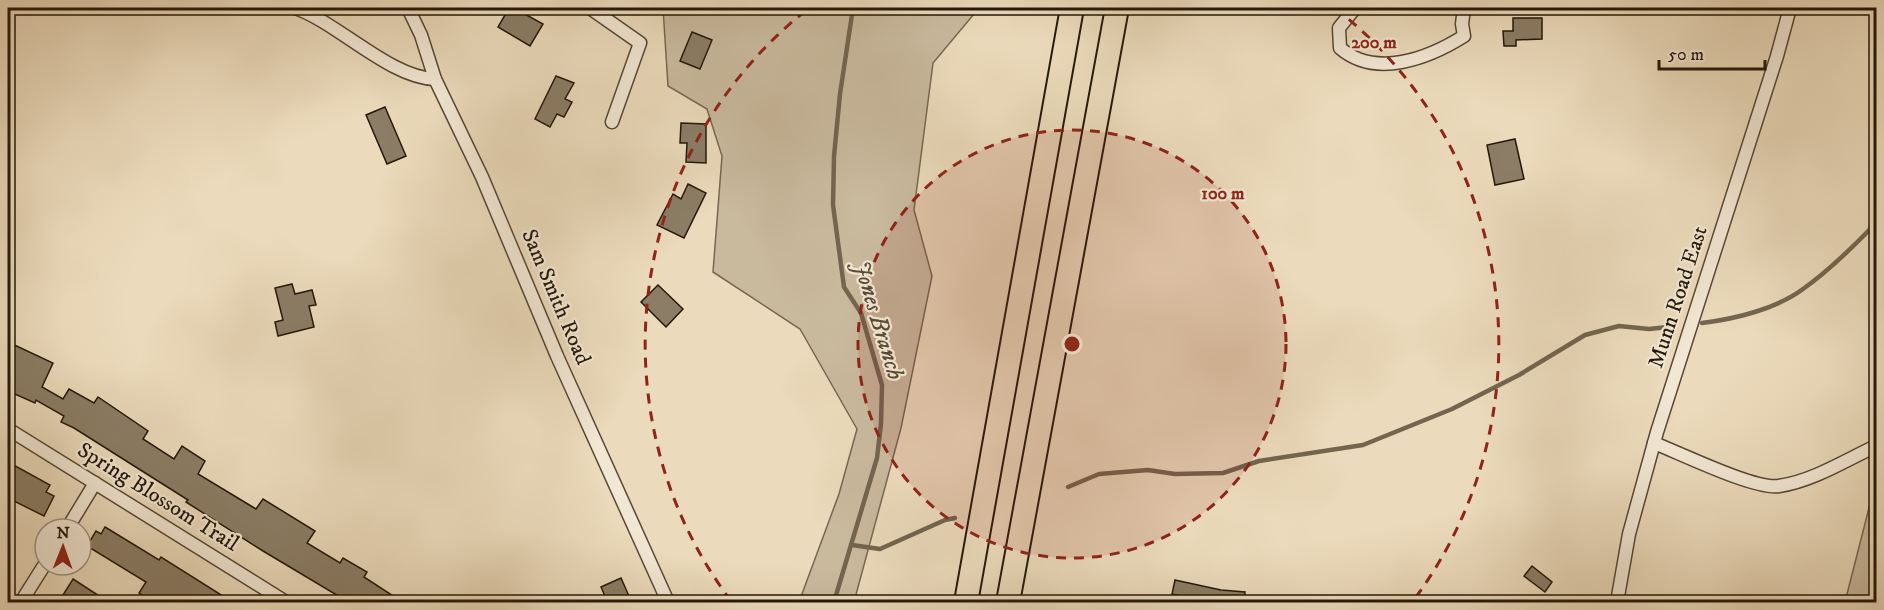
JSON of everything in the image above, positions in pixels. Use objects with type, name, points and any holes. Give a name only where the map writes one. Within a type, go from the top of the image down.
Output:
[{"type":"highway","points":[[966,603],[1072,8]]},
{"type":"highway","points":[[1008,603],[1117,8]]},
{"type":"street","points":[[295,8],[395,67],[426,79],[435,79]]},
{"type":"street","name":"Sam Smith Road","points":[[408,8],[421,35],[435,79],[482,177],[557,356],[669,603]]},
{"type":"street","points":[[590,8],[640,43],[612,122]]},
{"type":"street","points":[[1355,8],[1339,28],[1340,48],[1348,54],[1372,63],[1398,63],[1419,58],[1454,42],[1464,36],[1462,24],[1464,8]]},
{"type":"street","name":"Munn Road East","points":[[1617,603],[1629,534],[1654,443],[1790,8]]},
{"type":"street","name":"Spring Blossom Trail","points":[[8,429],[280,601]]},
{"type":"street","points":[[1654,443],[1758,485],[1778,487],[1810,477],[1876,446]]},
{"type":"street","points":[[74,517],[95,483]]},
{"type":"street","points":[[21,603],[37,577]]},
{"type":"shaded area","points":[[663,8],[979,8],[933,63],[914,210],[932,276],[901,428],[854,602],[799,602],[839,494],[857,429],[800,329],[713,272],[722,156],[707,109],[668,86]]},
{"type":"shaded area","points":[[1872,496],[1876,497],[1876,602],[1845,602]]},
{"type":"building","points":[[509,8],[514,8],[543,24],[530,46],[498,27]]},
{"type":"building","points":[[1513,18],[1542,18],[1542,39],[1516,40],[1516,46],[1504,46],[1503,31],[1513,31]]},
{"type":"building","points":[[692,32],[712,40],[700,69],[680,61]]},
{"type":"building","points":[[556,76],[574,83],[565,99],[572,102],[564,117],[557,114],[550,127],[535,119]]},
{"type":"building","points":[[385,107],[406,156],[387,164],[366,115]]},
{"type":"building","points":[[681,123],[706,124],[706,163],[686,162],[687,143],[680,143]]},
{"type":"building","points":[[1515,139],[1524,179],[1495,185],[1487,145]]},
{"type":"building","points":[[688,184],[706,193],[684,238],[657,225],[673,194],[681,199]]},
{"type":"building","points":[[292,284],[295,294],[312,290],[316,305],[309,306],[314,327],[278,336],[275,322],[283,320],[275,288]]},
{"type":"building","points":[[658,285],[683,309],[666,327],[641,302]]},
{"type":"building","points":[[8,342],[53,363],[42,387],[63,399],[69,389],[94,403],[98,397],[148,431],[143,439],[174,459],[182,446],[205,461],[198,474],[256,509],[263,499],[315,531],[307,543],[340,563],[343,558],[367,572],[364,577],[404,603],[350,603],[263,551],[186,502],[188,500],[61,422],[64,416],[36,400],[35,403],[8,391]]},
{"type":"building","points":[[8,462],[50,485],[46,492],[54,496],[44,516],[8,498]]},
{"type":"building","points":[[105,527],[159,560],[161,557],[234,603],[154,603],[139,593],[146,582],[93,550],[93,536],[96,531],[101,534]]},
{"type":"building","points":[[1532,566],[1552,582],[1545,592],[1524,576]]},
{"type":"building","points":[[621,578],[632,603],[608,603],[601,587]]},
{"type":"building","points":[[73,579],[110,603],[58,603]]},
{"type":"building","points":[[1175,580],[1221,590],[1245,592],[1244,603],[1193,603],[1180,600],[1181,596],[1172,594]]},
{"type":"waterway","name":"Jones Branch","points":[[834,602],[877,458],[881,424],[882,385],[861,313],[844,287],[833,205],[834,156],[840,94],[853,8]]},
{"type":"waterway","points":[[1702,323],[1755,312],[1792,296],[1832,266],[1876,223]]},
{"type":"waterway","points":[[1068,487],[1099,474],[1148,470],[1175,474],[1223,473],[1259,461],[1363,445],[1452,409],[1519,375],[1585,335],[1619,326],[1649,329],[1668,327]]},
{"type":"waterway","points":[[852,545],[880,549],[945,520],[955,518]]}]
